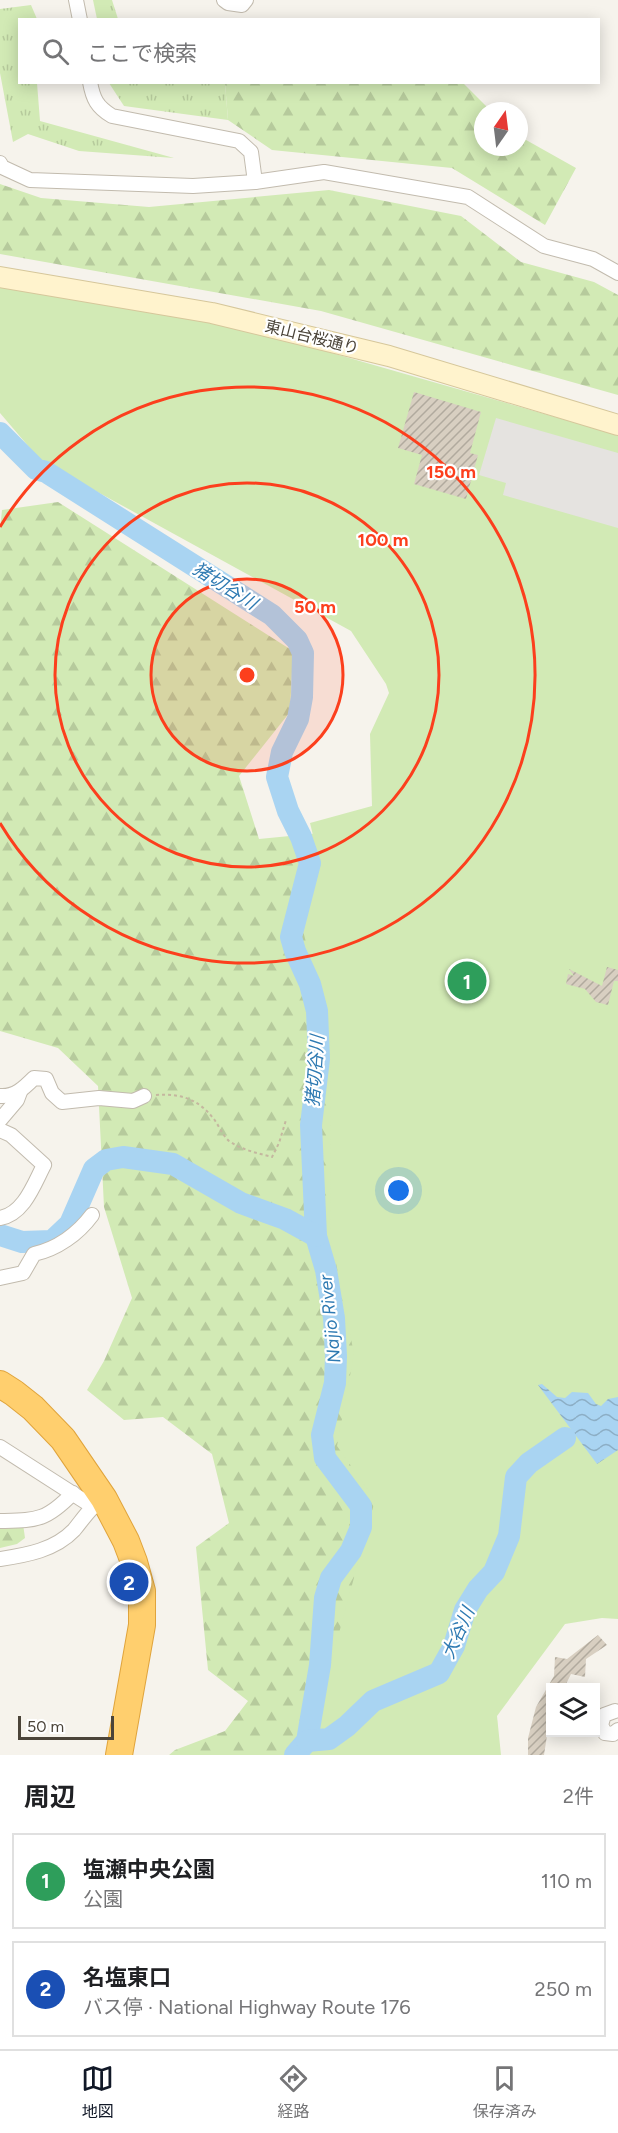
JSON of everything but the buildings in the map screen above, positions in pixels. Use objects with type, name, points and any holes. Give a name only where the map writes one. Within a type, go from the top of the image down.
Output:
[{"type":"highway","points":[[0,1384],[33,1408],[63,1439],[98,1503],[126,1541],[134,1562],[142,1591],[143,1610],[119,1755]]},
{"type":"street","points":[[76,0],[80,18]]},
{"type":"street","points":[[224,0],[228,3],[242,4],[246,0]]},
{"type":"street","points":[[90,84],[93,98],[112,116],[239,141],[251,152],[255,182]]},
{"type":"street","points":[[0,163],[30,180],[193,186],[255,182],[324,172],[468,197],[544,246],[593,259],[618,273]]},
{"type":"street","name":"東山台桜通り","points":[[0,277],[212,313],[389,356],[618,425]]},
{"type":"street","points":[[0,1120],[17,1100],[20,1092],[34,1078],[45,1079],[52,1093],[62,1102],[99,1098],[132,1101],[144,1096]]},
{"type":"street","points":[[0,1096],[3,1098],[20,1092]]},
{"type":"street","points":[[0,1130],[11,1135],[44,1165],[25,1201],[15,1212],[0,1218]]},
{"type":"street","points":[[0,1278],[23,1273],[34,1254],[49,1251],[59,1245],[84,1226],[92,1215]]},
{"type":"street","points":[[0,1447],[73,1493],[98,1503],[74,1530],[55,1546],[0,1559]]},
{"type":"street","points":[[0,1521],[31,1520],[50,1514],[73,1493]]},
{"type":"street","points":[[617,1707],[604,1715],[601,1725],[605,1733],[613,1734],[618,1730]]},
{"type":"path","points":[[144,1096],[168,1094],[192,1099],[213,1117],[227,1140],[248,1151],[272,1157],[286,1120]]},
{"type":"green space","points":[[93,0],[112,0],[118,18],[97,18]]},
{"type":"green space","points":[[31,5],[37,18],[18,18],[18,84],[37,84],[40,121],[174,158],[79,151],[28,134],[13,142],[0,73],[0,9]]},
{"type":"green space","points":[[110,84],[225,84],[228,120],[124,106]]},
{"type":"green space","points":[[225,84],[464,84],[482,102],[474,102],[474,156],[528,156],[528,141],[576,168],[545,225],[452,168],[272,150],[228,120]]},
{"type":"green space","points":[[0,184],[41,198],[149,207],[329,190],[461,216],[521,262],[594,282],[618,295],[618,395],[321,311],[0,254]]},
{"type":"green space","points":[[0,284],[255,331],[618,435],[618,1619],[602,1618],[565,1624],[497,1716],[501,1755],[306,1755],[375,1500],[337,1446],[354,1354],[331,1238],[330,1032],[303,931],[321,868],[310,823],[372,806],[370,734],[389,693],[386,684],[351,631],[41,461],[0,413]]},
{"type":"green space","points":[[58,502],[293,651],[290,712],[239,776],[259,839],[341,831],[618,1524],[496,1702],[499,1755],[169,1755],[175,1750],[225,1731],[248,1701],[208,1670],[196,1547],[229,1523],[212,1454],[163,1417],[124,1420],[87,1390],[104,1361],[132,1298],[104,1207],[98,1086],[58,1048],[0,1031],[0,530],[2,510]]},
{"type":"green space","points":[[23,1524],[25,1538],[17,1544],[0,1548],[0,1526]]},
{"type":"shaded area","points":[[496,418],[618,453],[618,528],[503,495],[506,483],[479,475]]},
{"type":"water","points":[[542,1384],[557,1397],[565,1398],[572,1392],[588,1393],[596,1404],[601,1406],[608,1399],[618,1397],[618,1450],[597,1464],[538,1385]]},
{"type":"waterway","name":"猪切谷川","points":[[0,433],[36,469],[46,472],[272,615],[297,640],[303,653],[302,697],[298,719],[282,752],[277,777],[288,811],[301,837],[310,863],[291,937],[310,984],[317,1011],[319,1059],[311,1125],[316,1236],[326,1270],[334,1318],[336,1356],[335,1383],[322,1435],[325,1458],[361,1506],[361,1527],[351,1551],[331,1578],[325,1598],[320,1665],[307,1741],[295,1755]]},
{"type":"waterway","name":"Najio River","points":[[0,1235],[22,1242],[52,1241],[70,1224],[94,1169],[106,1160],[123,1157],[173,1164],[241,1203],[285,1219],[316,1236]]},
{"type":"waterway","name":"大谷川","points":[[307,1741],[329,1739],[347,1726],[373,1701],[439,1673],[454,1646],[465,1610],[478,1589],[494,1572],[509,1536],[516,1477],[529,1463],[565,1438]]},
{"type":"place","name":"塩瀬中央公園","points":[[467,981]]},
{"type":"place","name":"名塩東口","points":[[129,1582]]}]
